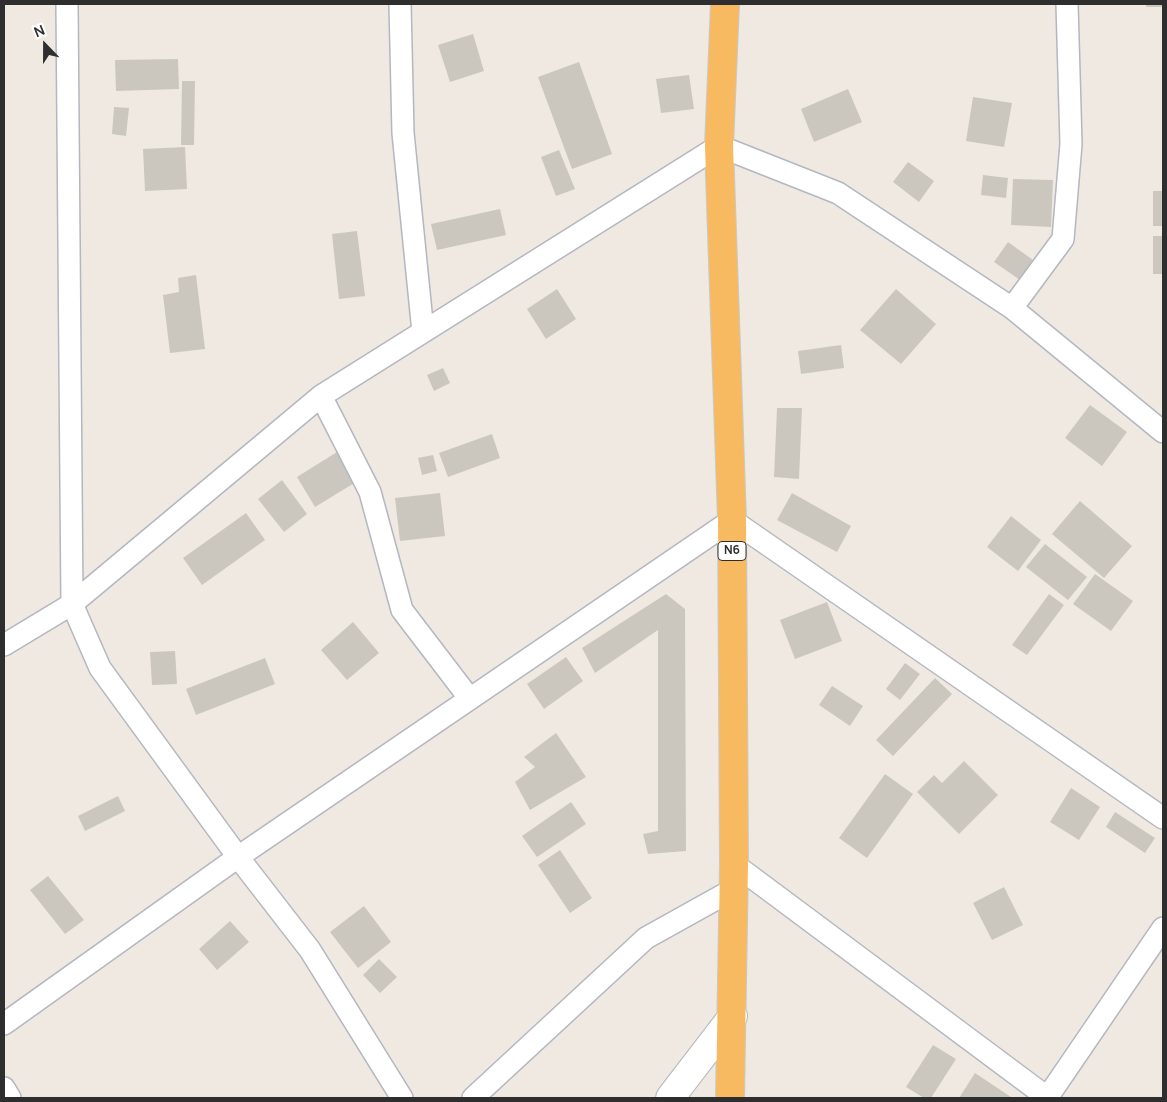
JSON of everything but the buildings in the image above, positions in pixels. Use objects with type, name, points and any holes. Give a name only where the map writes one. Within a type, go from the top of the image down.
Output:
[{"type":"highway","name":"N6","points":[[725,4],[719,146],[732,520],[734,876],[733,1016],[730,1098]]},
{"type":"main road","points":[[670,1098],[733,1016]]},
{"type":"street","points":[[67,4],[72,604],[100,668],[238,857],[310,950],[402,1098]]},
{"type":"street","points":[[400,4],[403,134],[423,332]]},
{"type":"street","points":[[1012,308],[1063,239],[1071,144],[1067,4]]},
{"type":"street","points":[[4,645],[72,604],[321,396],[719,146],[838,193],[1012,308],[1163,432]]},
{"type":"street","points":[[321,396],[370,492],[402,610],[470,699]]},
{"type":"street","points":[[4,1024],[238,857],[732,520],[1163,818]]},
{"type":"street","points":[[473,1098],[646,938],[734,876],[1047,1098],[1163,928]]},
{"type":"street","points":[[4,1088],[10,1098]]}]
